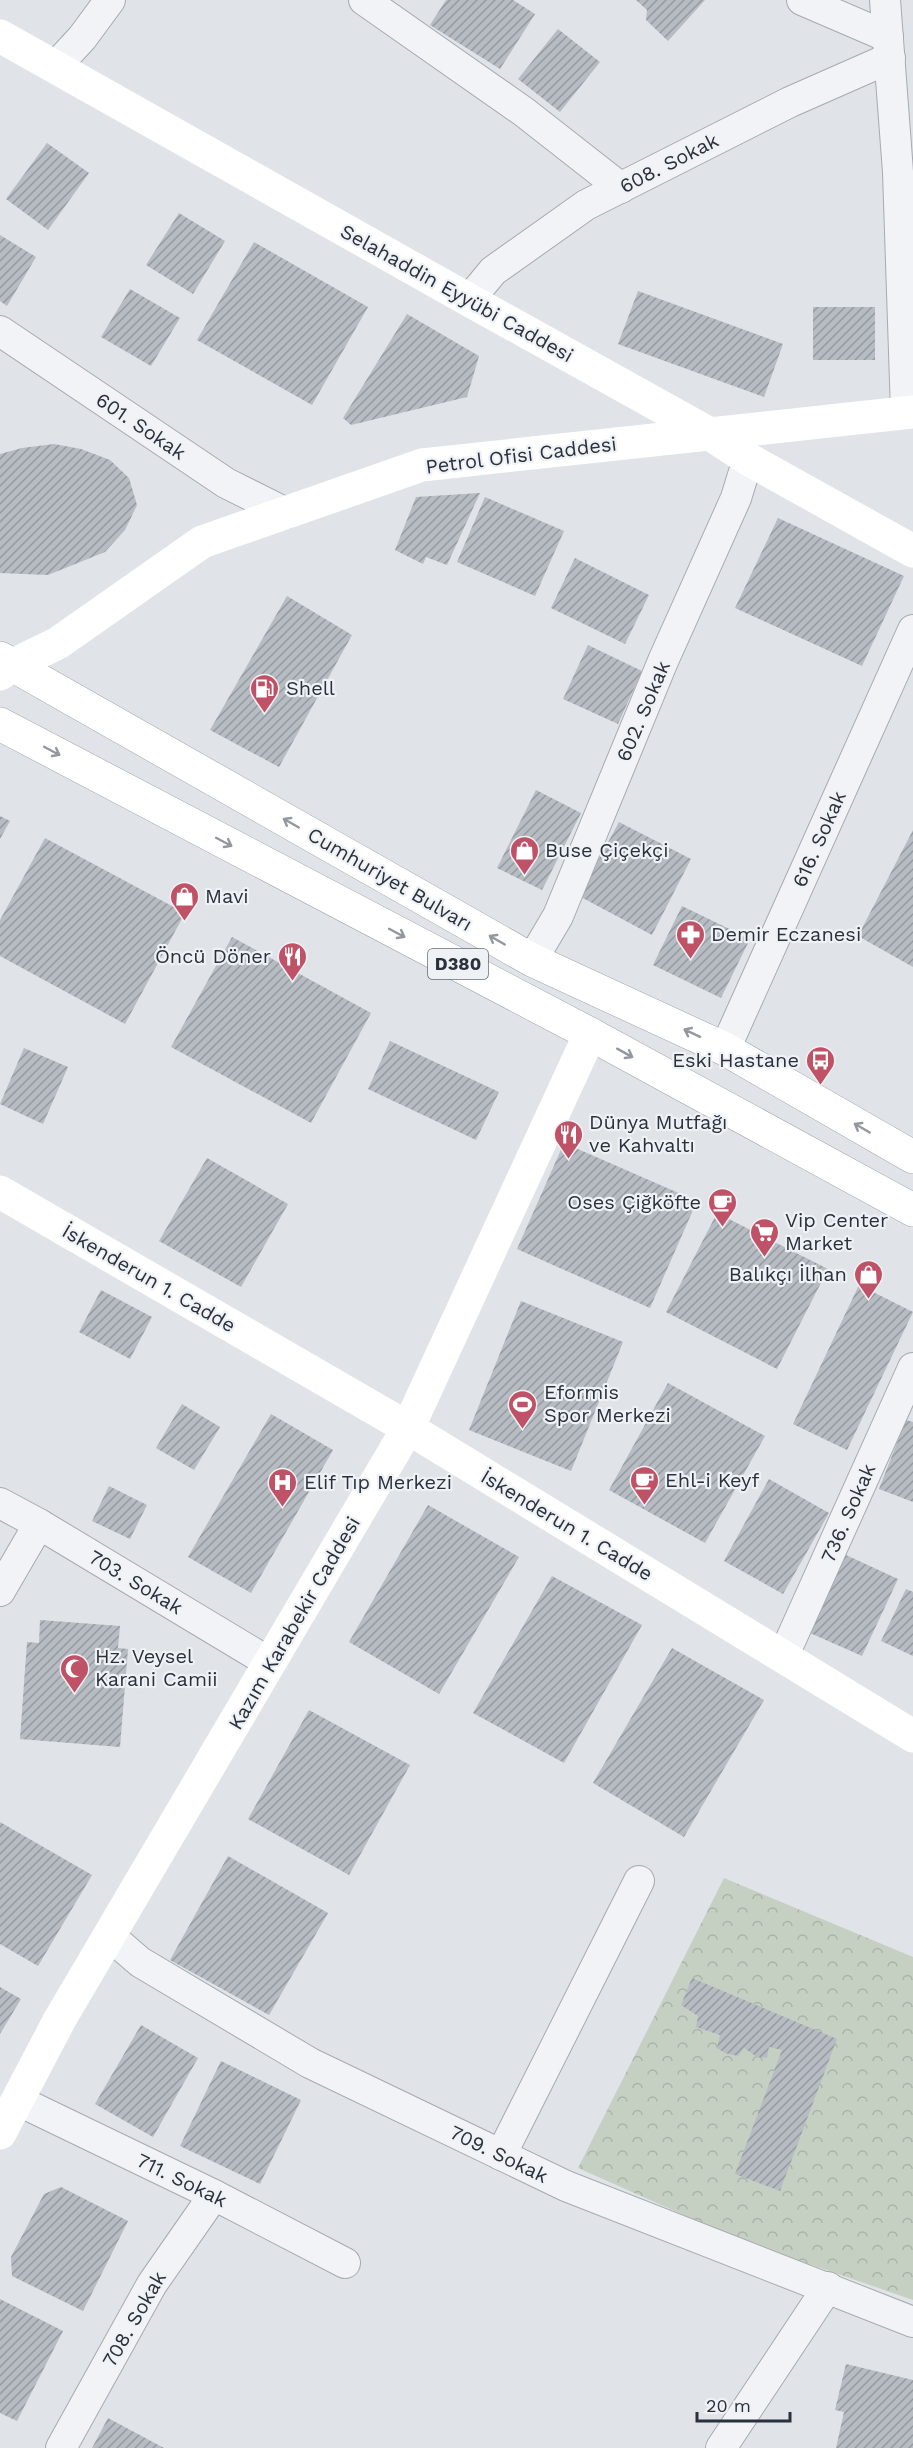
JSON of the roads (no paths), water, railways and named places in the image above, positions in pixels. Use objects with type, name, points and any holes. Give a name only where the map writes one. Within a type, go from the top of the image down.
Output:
[{"type":"street","points":[[56,66],[82,38],[111,0]]},
{"type":"street","points":[[364,0],[397,9],[621,188]]},
{"type":"street","points":[[802,0],[889,47]]},
{"type":"street","points":[[885,0],[898,172],[910,412]]},
{"type":"street","name":"Selahaddin Eyyübi Caddesi","points":[[0,36],[710,434],[748,459],[913,551]]},
{"type":"street","name":"608. Sokak","points":[[469,300],[493,271],[586,205],[789,102],[889,47]]},
{"type":"street","name":"601. Sokak","points":[[0,331],[226,483],[286,513]]},
{"type":"street","name":"Petrol Ofisi Caddesi","points":[[4,666],[58,643],[202,542],[422,465],[910,412]]},
{"type":"street","name":"602. Sokak","points":[[532,960],[558,916],[663,661],[736,498],[748,459]]},
{"type":"street","name":"616. Sokak","points":[[725,1049],[913,630]]},
{"type":"street","name":"Cumhuriyet Bulvarı","points":[[4,666],[532,960],[725,1049],[913,1157]]},
{"type":"street","name":"Cumhuriyet Bulvarı","points":[[0,724],[590,1034],[913,1210]]},
{"type":"street","name":"Kazım Karabekir Caddesi","points":[[0,2133],[60,2019],[408,1428],[590,1034]]},
{"type":"street","name":"İskenderun 1. Cadde","points":[[0,1192],[408,1428],[913,1736]]},
{"type":"street","name":"736. Sokak","points":[[783,1657],[913,1368]]},
{"type":"street","name":"703. Sokak","points":[[0,1503],[39,1524],[270,1663]]},
{"type":"street","points":[[0,1591],[39,1524]]},
{"type":"street","points":[[501,2155],[639,1881]]},
{"type":"street","name":"709. Sokak","points":[[110,1936],[140,1962],[310,2063],[501,2155],[566,2186],[913,2322]]},
{"type":"street","name":"711. Sokak","points":[[17,2100],[214,2195],[345,2263]]},
{"type":"street","name":"708. Sokak","points":[[61,2448],[152,2284],[214,2195]]},
{"type":"street","points":[[721,2448],[828,2287]]},
{"type":"place","name":"Shell","points":[[265,714]]},
{"type":"place","name":"Buse Çiçekçi","points":[[524,876]]},
{"type":"place","name":"Mavi","points":[[184,922]]},
{"type":"place","name":"Demir Eczanesi","points":[[690,960]]},
{"type":"place","name":"Öncü Döner","points":[[292,982]]},
{"type":"place","name":"Eski Hastane","points":[[820,1086]]},
{"type":"place","name":"Dünya Mutfağı ve Kahvaltı","points":[[568,1160]]},
{"type":"place","name":"Oses Çiğköfte","points":[[722,1228]]},
{"type":"place","name":"Vip Center Market","points":[[764,1258]]},
{"type":"place","name":"Balıkçı İlhan","points":[[868,1300]]},
{"type":"place","name":"Eformis Spor Merkezi","points":[[523,1430]]},
{"type":"place","name":"Ehl-i Keyf","points":[[644,1506]]},
{"type":"place","name":"Elif Tıp Merkezi","points":[[283,1508]]},
{"type":"place","name":"Hz. Veysel Karani Camii","points":[[74,1694]]}]
